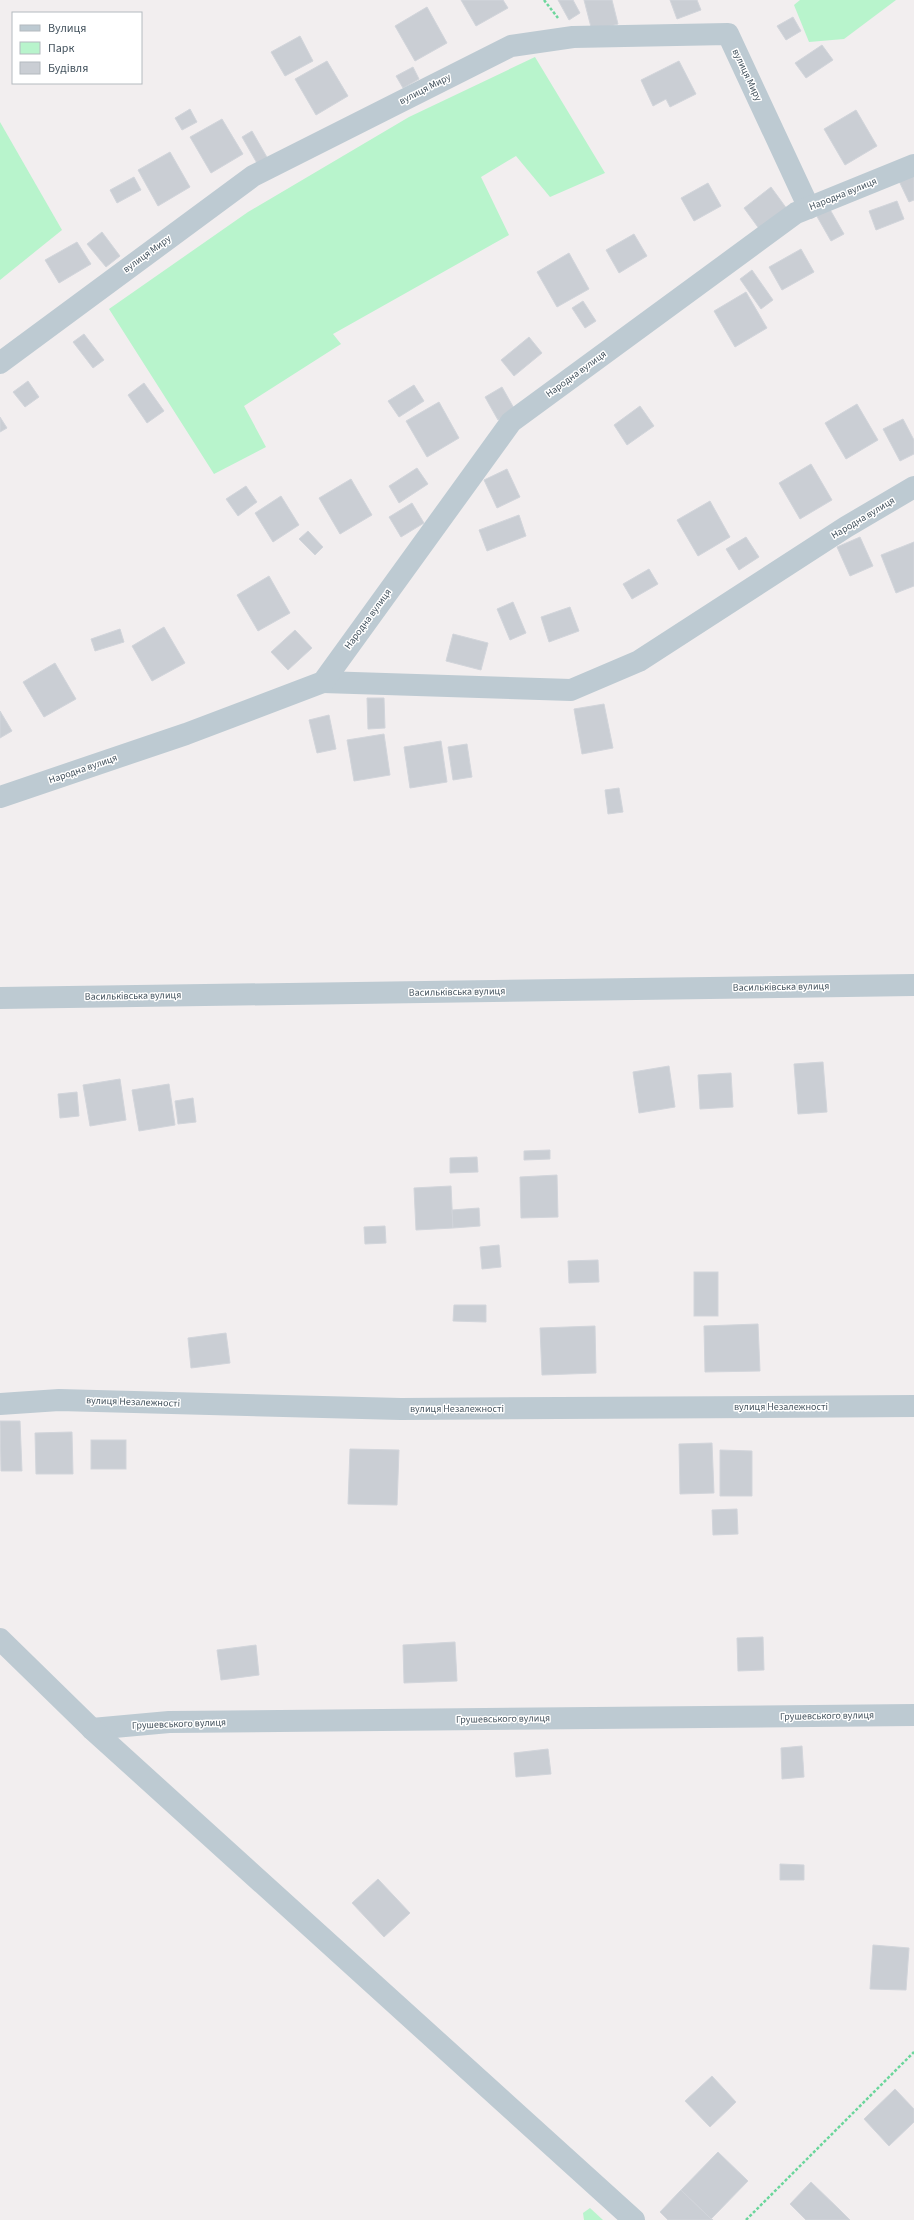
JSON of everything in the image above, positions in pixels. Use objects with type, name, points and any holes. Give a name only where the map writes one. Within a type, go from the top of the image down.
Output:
[{"type":"street","name":"вулиця Миру","points":[[0,363],[253,176],[511,46],[573,37],[728,34],[810,208]]},
{"type":"street","name":"Народна вулиця","points":[[323,682],[511,422],[796,213],[914,164]]},
{"type":"street","name":"Народна вулиця","points":[[0,797],[186,734],[323,682],[571,690],[639,661],[846,527],[914,487]]},
{"type":"street","name":"Васильківська вулиця","points":[[0,998],[914,985]]},
{"type":"street","name":"вулиця Незалежності","points":[[0,1404],[59,1400],[401,1409],[914,1406]]},
{"type":"street","points":[[0,1639],[92,1729],[634,2220]]},
{"type":"street","name":"Грушевського вулиця","points":[[92,1729],[169,1722],[914,1714]]},
{"type":"path","points":[[746,2220],[914,2052]]},
{"type":"green space","points":[[800,0],[896,0],[844,39],[809,42],[794,5]]},
{"type":"green space","points":[[535,57],[605,173],[550,197],[516,156],[481,177],[509,235],[333,334],[341,344],[244,406],[266,447],[214,474],[109,309],[248,212],[409,117]]},
{"type":"green space","points":[[0,122],[62,230],[0,280]]},
{"type":"green space","points":[[590,2208],[603,2220],[584,2220],[583,2213]]},
{"type":"building","points":[[461,0],[503,0],[508,8],[476,26]]},
{"type":"building","points":[[558,0],[573,0],[580,13],[569,20]]},
{"type":"building","points":[[584,0],[612,0],[618,24],[592,31]]},
{"type":"building","points":[[670,0],[697,0],[701,10],[677,19]]},
{"type":"building","points":[[427,7],[447,43],[415,61],[395,26]]},
{"type":"building","points":[[793,17],[801,31],[786,40],[777,26]]},
{"type":"building","points":[[300,36],[313,61],[285,76],[271,52]]},
{"type":"building","points":[[822,45],[833,60],[806,78],[795,63]]},
{"type":"building","points":[[327,61],[348,96],[316,115],[295,79]]},
{"type":"building","points":[[679,61],[696,94],[670,107],[666,99],[653,106],[641,80]]},
{"type":"building","points":[[413,67],[419,79],[403,88],[396,76]]},
{"type":"building","points":[[190,109],[197,122],[182,130],[175,118]]},
{"type":"building","points":[[856,110],[877,146],[845,165],[824,129]]},
{"type":"building","points":[[222,119],[243,154],[211,173],[190,137]]},
{"type":"building","points":[[252,131],[268,159],[258,165],[242,137]]},
{"type":"building","points":[[170,152],[190,187],[158,206],[138,170]]},
{"type":"building","points":[[914,176],[914,200],[909,202],[899,181]]},
{"type":"building","points":[[134,177],[141,190],[117,203],[110,190]]},
{"type":"building","points":[[708,183],[721,206],[694,221],[681,198]]},
{"type":"building","points":[[771,187],[787,209],[760,230],[744,208]]},
{"type":"building","points":[[897,201],[904,219],[876,230],[869,211]]},
{"type":"building","points":[[828,206],[844,234],[831,241],[815,213]]},
{"type":"building","points":[[102,232],[120,256],[106,267],[87,244]]},
{"type":"building","points":[[634,234],[647,256],[619,273],[606,250]]},
{"type":"building","points":[[77,242],[91,264],[59,283],[45,260]]},
{"type":"building","points":[[801,249],[814,272],[782,290],[769,267]]},
{"type":"building","points":[[569,253],[589,289],[557,307],[537,272]]},
{"type":"building","points":[[752,270],[773,300],[761,309],[740,279]]},
{"type":"building","points":[[746,292],[767,328],[735,347],[714,311]]},
{"type":"building","points":[[583,301],[596,321],[585,328],[572,308]]},
{"type":"building","points":[[84,334],[104,360],[93,368],[73,342]]},
{"type":"building","points":[[529,337],[542,353],[514,376],[501,360]]},
{"type":"building","points":[[28,381],[39,397],[25,407],[13,392]]},
{"type":"building","points":[[144,383],[164,411],[147,423],[128,395]]},
{"type":"building","points":[[414,385],[424,401],[399,417],[388,401]]},
{"type":"building","points":[[502,387],[515,410],[498,420],[485,397]]},
{"type":"building","points":[[439,402],[459,438],[427,457],[406,421]]},
{"type":"building","points":[[857,404],[878,440],[846,459],[825,423]]},
{"type":"building","points":[[640,406],[654,426],[627,445],[614,425]]},
{"type":"building","points":[[0,417],[7,428],[0,432]]},
{"type":"building","points":[[903,419],[914,440],[914,454],[900,461],[883,429]]},
{"type":"building","points":[[811,464],[832,500],[800,519],[779,483]]},
{"type":"building","points":[[417,468],[428,484],[399,503],[389,486]]},
{"type":"building","points":[[507,469],[520,497],[497,508],[484,480]]},
{"type":"building","points":[[351,479],[372,515],[340,534],[319,498]]},
{"type":"building","points":[[246,486],[257,502],[238,516],[226,499]]},
{"type":"building","points":[[281,496],[299,525],[273,542],[255,513]]},
{"type":"building","points":[[710,501],[730,537],[698,556],[677,520]]},
{"type":"building","points":[[412,503],[424,523],[401,537],[389,517]]},
{"type":"building","points":[[519,515],[526,536],[487,551],[479,530]]},
{"type":"building","points":[[308,531],[323,547],[315,555],[299,539]]},
{"type":"building","points":[[746,537],[759,557],[739,570],[726,549]]},
{"type":"building","points":[[860,537],[873,566],[850,576],[837,547]]},
{"type":"building","points":[[914,542],[914,586],[896,593],[881,555]]},
{"type":"building","points":[[649,569],[658,584],[632,599],[623,584]]},
{"type":"building","points":[[269,576],[290,613],[258,631],[237,595]]},
{"type":"building","points":[[513,602],[526,633],[510,640],[497,609]]},
{"type":"building","points":[[570,607],[579,631],[549,642],[541,617]]},
{"type":"building","points":[[164,627],[185,663],[152,681],[132,646]]},
{"type":"building","points":[[120,629],[124,642],[95,651],[91,639]]},
{"type":"building","points":[[295,630],[312,648],[288,670],[271,652]]},
{"type":"building","points":[[453,634],[488,643],[481,670],[446,661]]},
{"type":"building","points":[[55,663],[76,699],[44,717],[23,682]]},
{"type":"building","points":[[367,698],[384,698],[385,728],[368,729]]},
{"type":"building","points":[[604,704],[613,748],[582,754],[574,709]]},
{"type":"building","points":[[0,711],[12,731],[0,738]]},
{"type":"building","points":[[329,715],[336,749],[317,753],[309,720]]},
{"type":"building","points":[[384,734],[390,775],[354,781],[347,740]]},
{"type":"building","points":[[441,741],[447,782],[410,788],[404,747]]},
{"type":"building","points":[[467,744],[472,777],[453,780],[448,747]]},
{"type":"building","points":[[619,788],[623,812],[608,814],[605,790]]},
{"type":"building","points":[[823,1062],[827,1112],[798,1114],[794,1064]]},
{"type":"building","points":[[669,1066],[675,1107],[639,1113],[633,1072]]},
{"type":"building","points":[[731,1073],[733,1107],[700,1109],[698,1075]]},
{"type":"building","points":[[120,1079],[126,1120],[90,1126],[83,1085]]},
{"type":"building","points":[[169,1084],[175,1125],[139,1131],[132,1090]]},
{"type":"building","points":[[77,1092],[79,1116],[60,1118],[58,1094]]},
{"type":"building","points":[[193,1098],[196,1122],[178,1124],[175,1101]]},
{"type":"building","points":[[550,1150],[550,1159],[524,1160],[524,1151]]},
{"type":"building","points":[[477,1157],[478,1172],[450,1173],[450,1158]]},
{"type":"building","points":[[557,1175],[558,1217],[521,1218],[520,1177]]},
{"type":"building","points":[[451,1186],[453,1228],[416,1230],[414,1188]]},
{"type":"building","points":[[479,1208],[480,1226],[453,1228],[452,1210]]},
{"type":"building","points":[[385,1226],[386,1243],[365,1244],[364,1227]]},
{"type":"building","points":[[499,1245],[501,1267],[482,1269],[480,1247]]},
{"type":"building","points":[[598,1260],[599,1282],[569,1283],[568,1261]]},
{"type":"building","points":[[694,1272],[718,1272],[718,1316],[694,1316]]},
{"type":"building","points":[[454,1305],[486,1305],[486,1322],[453,1321]]},
{"type":"building","points":[[758,1324],[760,1371],[705,1372],[704,1326]]},
{"type":"building","points":[[595,1326],[596,1373],[542,1375],[540,1328]]},
{"type":"building","points":[[226,1333],[230,1363],[191,1368],[188,1338]]},
{"type":"building","points":[[0,1421],[20,1421],[22,1471],[1,1471]]},
{"type":"building","points":[[72,1432],[73,1474],[36,1474],[35,1433]]},
{"type":"building","points":[[91,1440],[126,1440],[126,1469],[91,1469]]},
{"type":"building","points":[[712,1443],[714,1493],[680,1494],[679,1444]]},
{"type":"building","points":[[350,1449],[399,1450],[397,1505],[348,1504]]},
{"type":"building","points":[[720,1450],[752,1451],[752,1496],[720,1496]]},
{"type":"building","points":[[737,1509],[738,1534],[713,1535],[712,1510]]},
{"type":"building","points":[[763,1637],[764,1670],[738,1671],[737,1638]]},
{"type":"building","points":[[455,1642],[457,1681],[404,1683],[403,1645]]},
{"type":"building","points":[[256,1645],[259,1675],[221,1680],[217,1650]]},
{"type":"building","points":[[802,1746],[804,1777],[782,1779],[781,1748]]},
{"type":"building","points":[[548,1749],[551,1774],[516,1777],[514,1753]]},
{"type":"building","points":[[780,1864],[804,1865],[804,1880],[780,1880]]},
{"type":"building","points":[[378,1879],[410,1913],[384,1937],[352,1903]]},
{"type":"building","points":[[873,1945],[909,1948],[906,1990],[870,1989]]},
{"type":"building","points":[[712,2076],[736,2102],[710,2127],[685,2101]]},
{"type":"building","points":[[895,2089],[914,2109],[914,2122],[889,2146],[864,2119]]},
{"type":"building","points":[[718,2152],[748,2181],[711,2219],[681,2190]]},
{"type":"building","points":[[811,2182],[850,2220],[806,2220],[790,2204]]},
{"type":"building","points":[[681,2190],[713,2220],[668,2220],[660,2212]]}]
